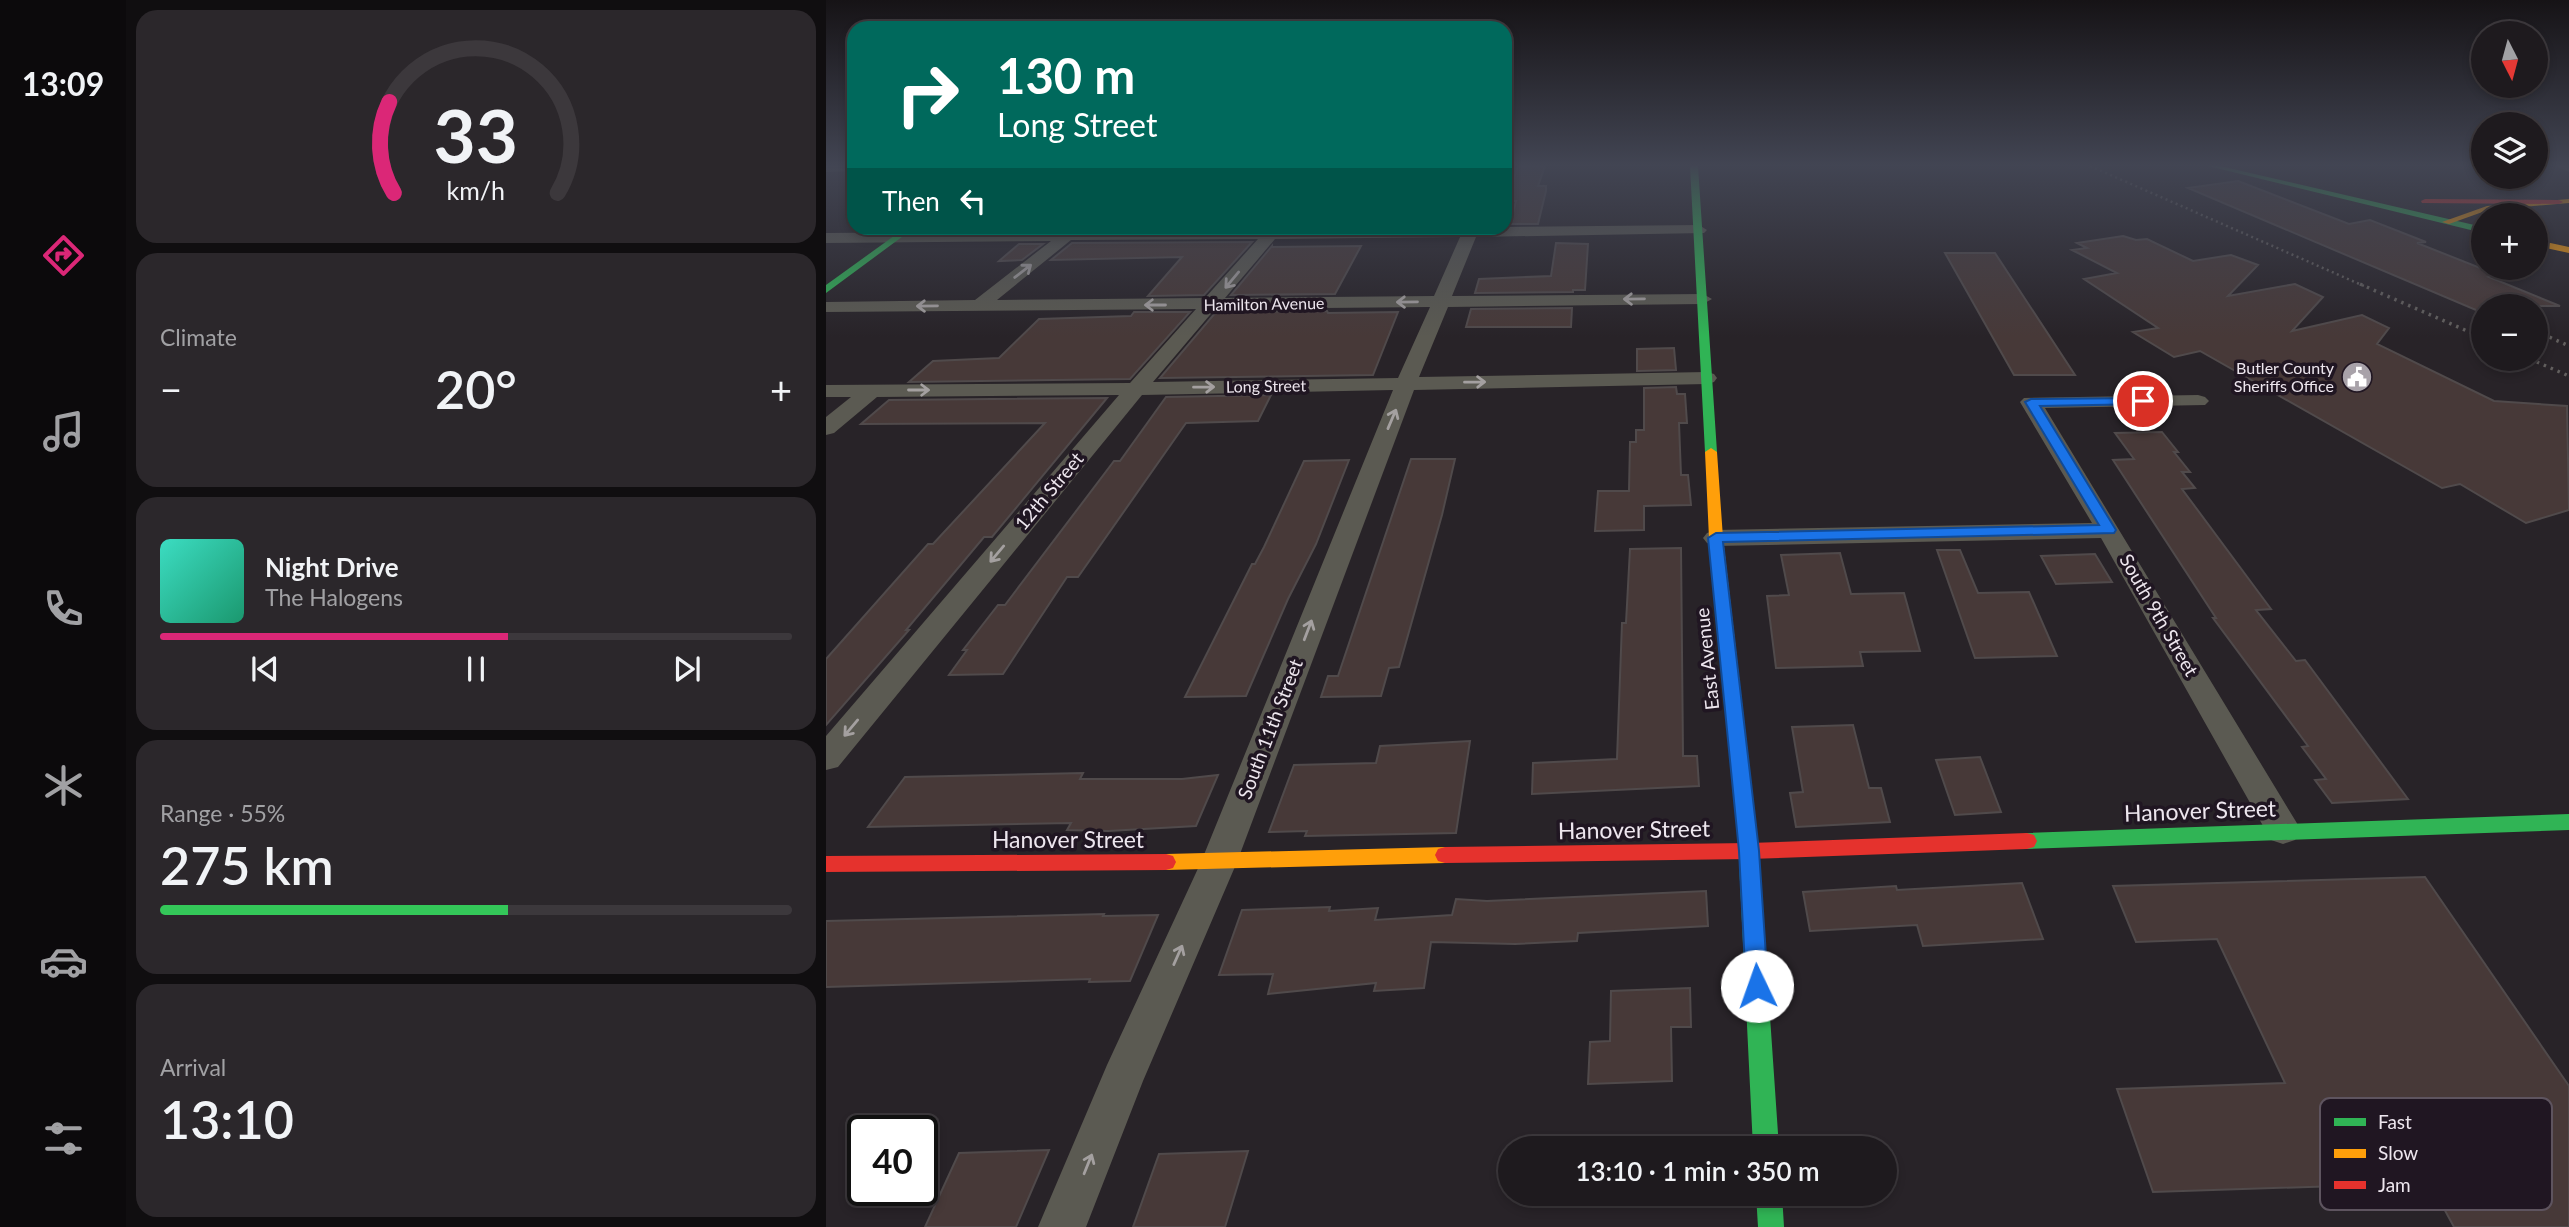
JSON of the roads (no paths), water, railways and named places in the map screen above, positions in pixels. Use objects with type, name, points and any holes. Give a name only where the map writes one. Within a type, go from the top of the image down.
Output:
[{"type":"street","name":"East Avenue","points":[[1698,223],[1716,538],[1749,851],[1765,1136]]},
{"type":"street","points":[[2452,223],[2471,227]]},
{"type":"street","points":[[1512,230],[1699,230]]},
{"type":"street","points":[[826,239],[878,235]]},
{"type":"street","points":[[826,290],[901,235]]},
{"type":"street","points":[[980,305],[1068,235]]},
{"type":"street","name":"12th Street","points":[[826,758],[1136,389],[1270,235]]},
{"type":"street","name":"South 11th Street","points":[[1062,1227],[1122,1080],[1219,862],[1376,454],[1469,235]]},
{"type":"street","points":[[2548,246],[2569,250]]},
{"type":"street","name":"Hamilton Avenue","points":[[826,307],[1703,299]]},
{"type":"street","name":"Long Street","points":[[826,391],[1136,389],[1707,378]]},
{"type":"street","points":[[826,428],[873,390]]},
{"type":"street","name":"South 9th Street","points":[[2198,401],[2031,402],[2109,530],[2283,830]]},
{"type":"street","points":[[1716,538],[2109,530]]},
{"type":"street","name":"Hanover Street","points":[[826,864],[1219,862],[1749,851],[2283,830],[2569,822]]},
{"type":"street","points":[[1770,1206],[1771,1227]]},
{"type":"railway","points":[[2221,223],[2364,286]]},
{"type":"railway","points":[[2360,284],[2471,333]]},
{"type":"railway","points":[[2548,336],[2569,346]]},
{"type":"railway","points":[[2548,367],[2569,376]]},
{"type":"place","name":"Butler County Sheriffs Office","points":[[2357,377]]}]
